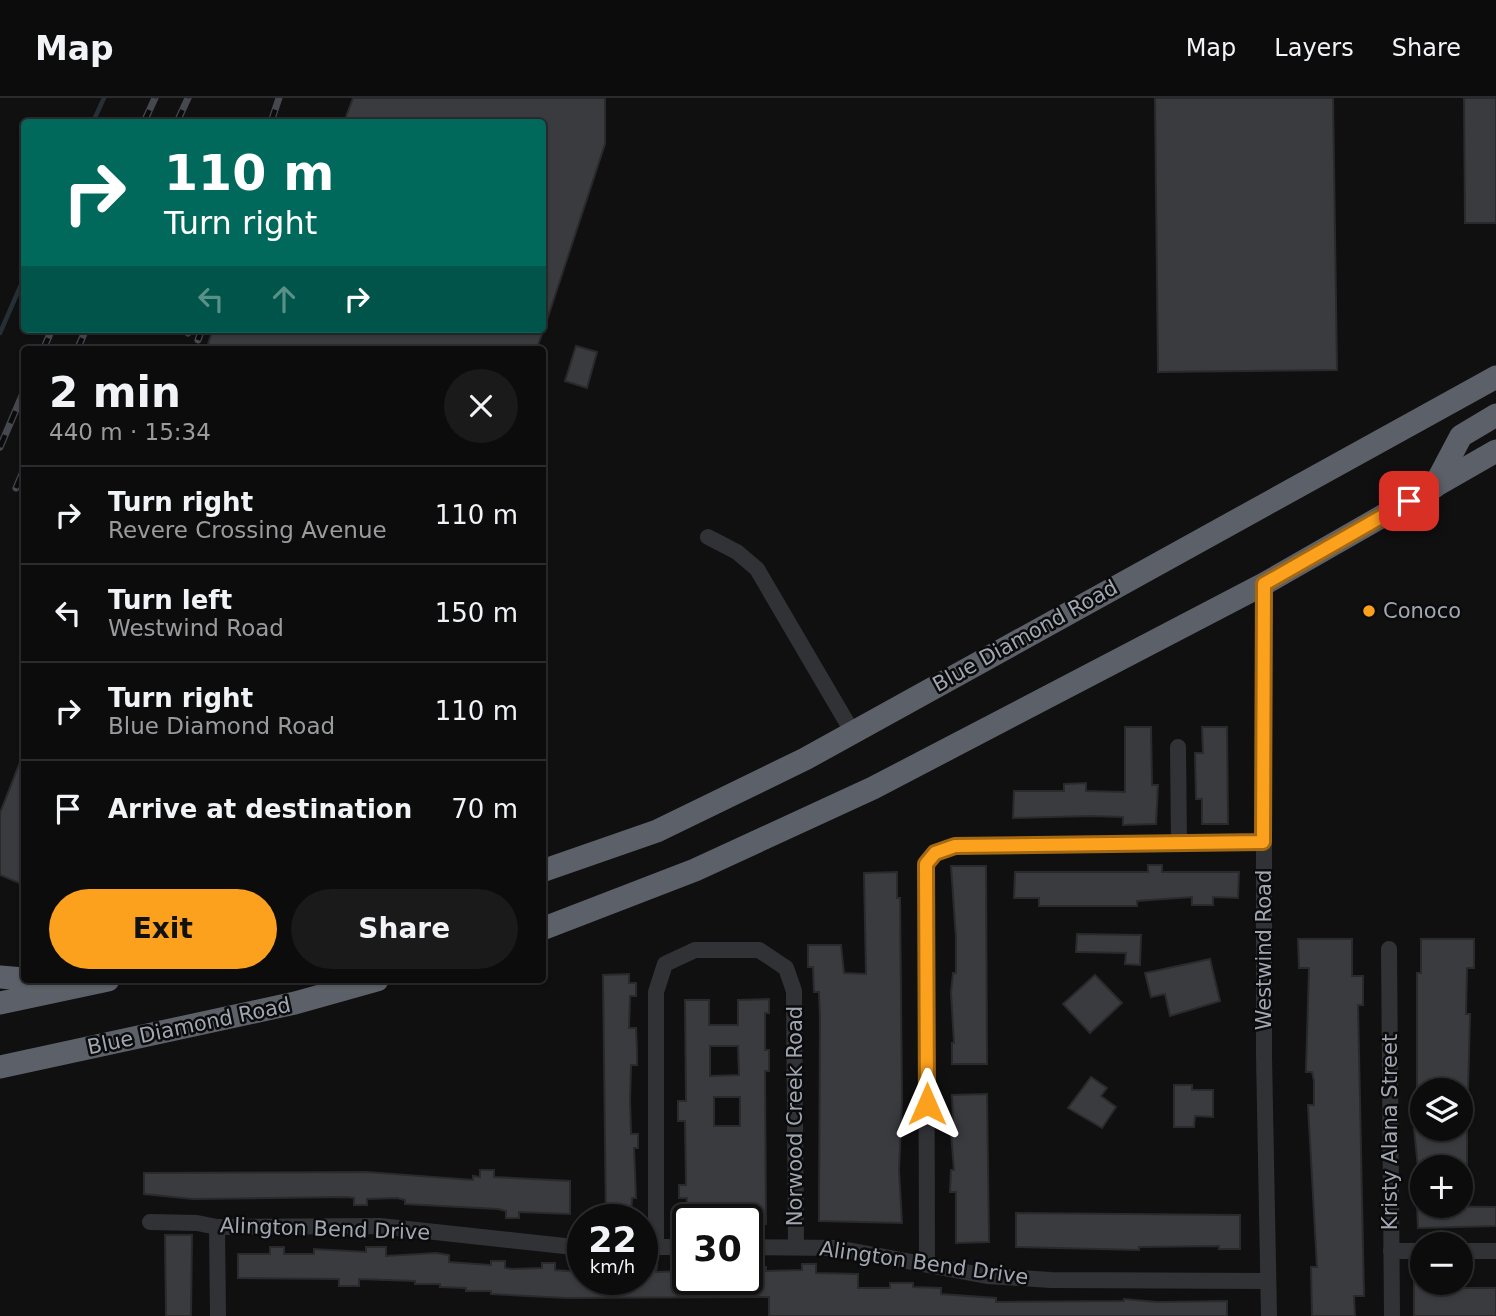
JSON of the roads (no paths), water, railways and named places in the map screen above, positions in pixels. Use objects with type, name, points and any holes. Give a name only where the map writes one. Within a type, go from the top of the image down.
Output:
[{"type":"highway","name":"Blue Diamond Road","points":[[546,870],[657,831],[853,733],[1496,377]]},
{"type":"highway","points":[[1434,487],[1461,436],[1496,415]]},
{"type":"highway","points":[[546,927],[695,870],[873,788],[1264,584],[1496,452]]},
{"type":"highway","points":[[0,977],[21,979]]},
{"type":"highway","points":[[0,1003],[94,983]]},
{"type":"highway","name":"Blue Diamond Road","points":[[0,1067],[295,1003],[366,983]]},
{"type":"highway","points":[[0,1082],[31,1060]]},
{"type":"street","points":[[708,537],[737,552],[757,569],[853,733]]},
{"type":"street","name":"Westwind Road","points":[[1264,584],[1263,842],[1269,1316]]},
{"type":"street","points":[[1178,747],[1178,844]]},
{"type":"street","points":[[928,1264],[926,864],[935,853],[955,846],[1263,842]]},
{"type":"street","name":"Kristy Alana Street","points":[[1389,949],[1392,1316]]},
{"type":"street","name":"Norwood Creek Road","points":[[650,1204],[656,992],[665,964],[695,950],[759,950],[786,968],[793,990],[796,1246]]},
{"type":"street","name":"Alington Bend Drive","points":[[150,1222],[197,1223],[217,1227],[380,1226],[567,1246]]},
{"type":"street","points":[[217,1227],[218,1316]]},
{"type":"street","name":"Alington Bend Drive","points":[[763,1247],[837,1248],[986,1276],[1051,1280],[1268,1281]]},
{"type":"street","points":[[1391,1251],[1410,1251]]},
{"type":"street","points":[[1473,1251],[1496,1251]]},
{"type":"waterway","points":[[94,119],[104,98]]},
{"type":"waterway","points":[[0,333],[21,285]]},
{"type":"railway","points":[[145,119],[155,98]]},
{"type":"railway","points":[[178,119],[188,98]]},
{"type":"railway","points":[[272,119],[279,98]]},
{"type":"railway","points":[[45,346],[50,333]]},
{"type":"railway","points":[[79,346],[84,333]]},
{"type":"railway","points":[[198,340],[201,333]]},
{"type":"railway","points":[[0,447],[21,398]]},
{"type":"railway","points":[[16,488],[21,476]]},
{"type":"place","name":"Conoco","points":[[1369,611]]}]
